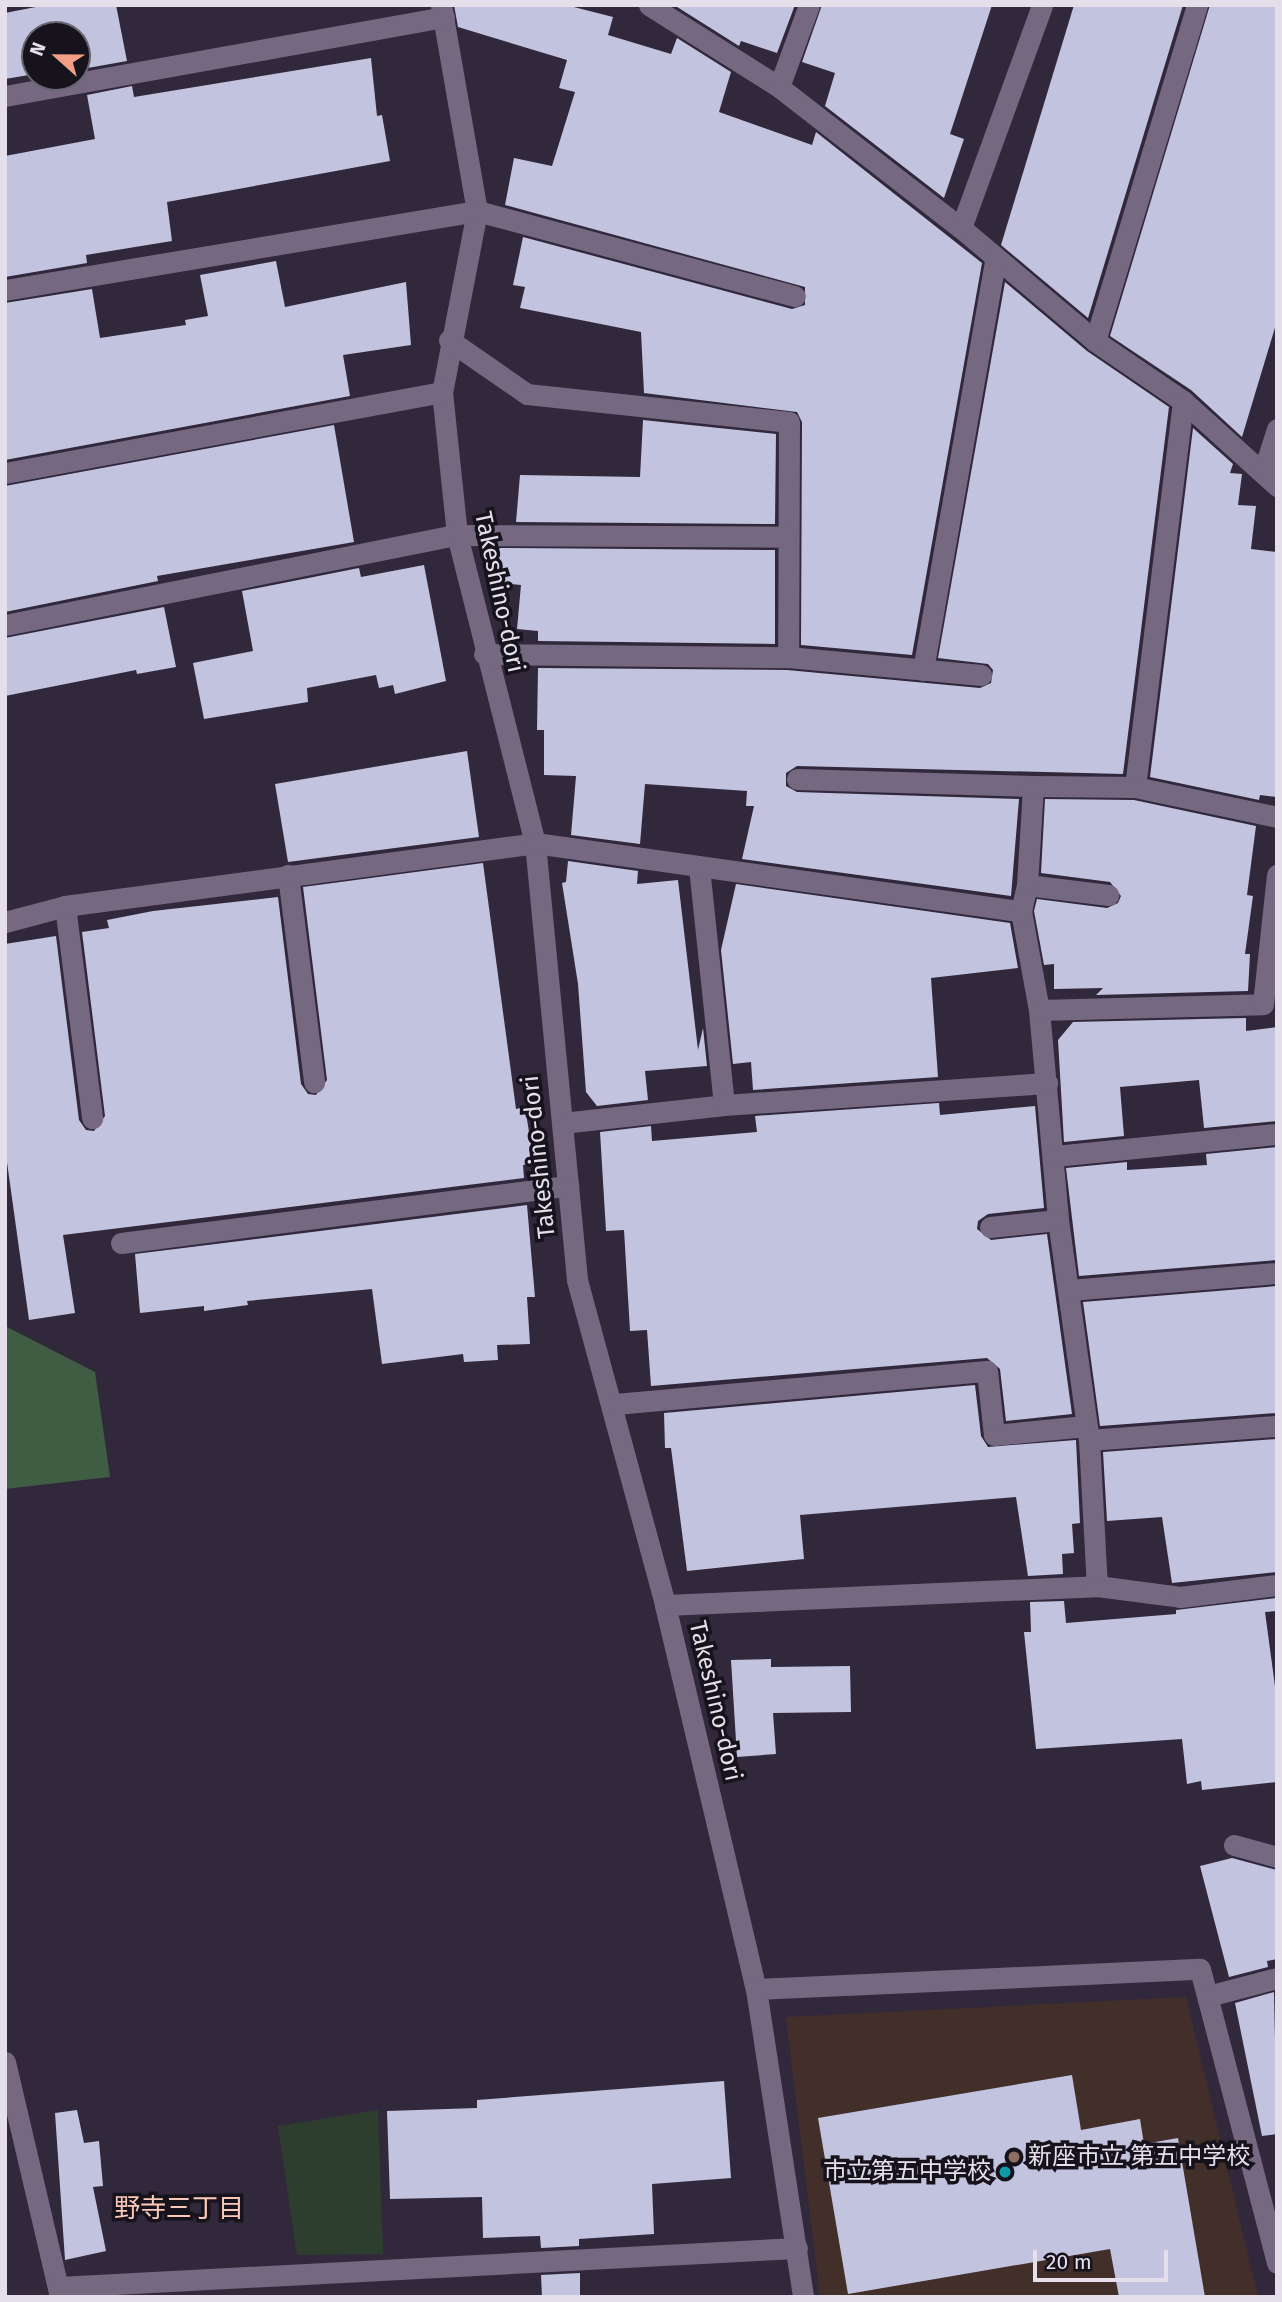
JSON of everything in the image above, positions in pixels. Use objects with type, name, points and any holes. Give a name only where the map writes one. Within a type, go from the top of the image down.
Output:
[{"type":"street","points":[[649,5],[779,87],[961,228],[1095,341],[1183,401],[1271,478]]},
{"type":"street","points":[[779,87],[809,5]]},
{"type":"street","points":[[961,228],[1042,5]]},
{"type":"street","points":[[1095,341],[1196,5]]},
{"type":"street","points":[[5,96],[443,11]]},
{"type":"street","name":"Takeshino-dori","points":[[443,11],[477,211],[449,340],[442,392],[457,535],[484,654],[535,844],[577,1280],[615,1404],[666,1605],[756,1989],[803,2297]]},
{"type":"street","points":[[5,290],[477,211],[795,296]]},
{"type":"street","points":[[923,670],[996,257]]},
{"type":"street","points":[[449,340],[527,394],[789,422],[786,537],[788,657]]},
{"type":"street","points":[[5,473],[442,392]]},
{"type":"street","points":[[1135,787],[1183,401]]},
{"type":"street","points":[[1271,478],[1277,429]]},
{"type":"street","points":[[5,625],[457,535],[786,537]]},
{"type":"street","points":[[484,654],[788,657],[981,675]]},
{"type":"street","points":[[797,779],[1135,787],[1277,817]]},
{"type":"street","points":[[1033,786],[1027,885],[1021,911],[1039,1010],[1055,1156],[1058,1220],[1088,1433],[1097,1586]]},
{"type":"street","points":[[5,922],[65,906],[535,844],[1021,911]]},
{"type":"street","points":[[699,867],[724,1105]]},
{"type":"street","points":[[288,875],[314,1082]]},
{"type":"street","points":[[1039,1010],[1263,1004],[1277,875]]},
{"type":"street","points":[[1027,885],[1108,895]]},
{"type":"street","points":[[65,906],[92,1118]]},
{"type":"street","points":[[562,1123],[724,1105],[1047,1083]]},
{"type":"street","points":[[1055,1156],[1277,1134]]},
{"type":"street","points":[[121,1243],[568,1186]]},
{"type":"street","points":[[990,1227],[1058,1220]]},
{"type":"street","points":[[1069,1290],[1277,1273]]},
{"type":"street","points":[[615,1404],[987,1371],[994,1435],[1277,1426]]},
{"type":"street","points":[[666,1605],[1097,1586],[1180,1597],[1277,1585]]},
{"type":"street","points":[[1234,1845],[1277,1857]]},
{"type":"street","points":[[756,1989],[1200,1969],[1277,2263]]},
{"type":"street","points":[[1208,1996],[1277,1978]]},
{"type":"street","points":[[5,2062],[60,2292],[797,2248]]},
{"type":"shaded area","name":"新座市立 第五中学校","points":[[1186,1997],[1258,2297],[820,2297],[786,2017]]},
{"type":"green space","points":[[5,1326],[95,1372],[110,1477],[5,1489]]},
{"type":"green space","points":[[378,2110],[383,2254],[297,2255],[278,2126]]},
{"type":"building","points":[[46,5],[116,5],[127,61],[91,67],[91,21],[21,21],[21,76],[5,79],[5,13]]},
{"type":"building","points":[[454,5],[566,5],[613,17],[608,35],[671,54],[677,38],[731,72],[719,112],[812,145],[816,132],[982,263],[912,655],[801,645],[802,422],[797,412],[644,393],[641,332],[520,308],[525,287],[513,285],[523,237],[792,309],[805,305],[805,287],[505,205],[514,158],[552,166],[575,92],[559,88],[567,60],[458,27]]},
{"type":"building","points":[[674,5],[795,5],[777,53],[741,41],[739,46]]},
{"type":"building","points":[[822,5],[992,5],[950,134],[964,139],[944,198],[825,106],[835,73],[802,62]]},
{"type":"building","points":[[1074,5],[1183,5],[1088,318],[1001,245]]},
{"type":"building","points":[[1210,5],[1277,5],[1277,321],[1242,437],[1191,390],[1110,336]]},
{"type":"building","points":[[371,58],[377,116],[382,115],[390,161],[167,202],[172,241],[86,255],[87,263],[5,277],[5,156],[95,139],[87,95],[132,86],[134,97]]},
{"type":"building","points":[[276,261],[285,307],[406,282],[411,345],[343,355],[350,396],[5,460],[5,303],[92,289],[100,338],[186,325],[185,320],[208,316],[200,275]]},
{"type":"building","points":[[1005,282],[1087,351],[1169,407],[1123,774],[797,766],[786,773],[786,786],[797,792],[1019,799],[1011,896],[742,859],[754,806],[746,806],[747,791],[645,784],[640,844],[571,835],[576,776],[544,775],[544,730],[537,730],[538,668],[787,670],[980,688],[991,683],[993,670],[988,664],[938,658]]},
{"type":"building","points":[[643,420],[776,434],[775,524],[516,522],[520,475],[640,477]]},
{"type":"building","points":[[334,425],[354,542],[157,576],[158,581],[5,612],[5,486]]},
{"type":"building","points":[[1193,428],[1233,464],[1230,473],[1242,474],[1238,505],[1256,506],[1251,549],[1277,552],[1277,797],[1260,795],[1259,800],[1150,777]]},
{"type":"building","points":[[500,548],[775,550],[775,644],[538,641],[538,631],[517,629],[521,585],[499,583],[491,563]]},
{"type":"building","points":[[424,565],[446,681],[395,694],[393,685],[379,688],[376,675],[307,688],[308,702],[204,719],[193,663],[253,651],[242,591],[359,568],[361,577]]},
{"type":"building","points":[[164,607],[176,667],[137,674],[136,670],[5,696],[5,638]]},
{"type":"building","points":[[467,751],[479,837],[288,862],[275,784]]},
{"type":"building","points":[[1045,799],[1134,800],[1256,826],[1247,895],[1253,896],[1245,954],[1250,954],[1248,991],[1096,995],[1103,988],[1054,989],[1054,964],[1044,965],[1034,911],[1037,899],[1107,908],[1118,903],[1121,896],[1110,882],[1041,873]]},
{"type":"building","points":[[568,861],[638,871],[637,884],[678,880],[698,1050],[703,1028],[707,1066],[645,1071],[648,1100],[597,1106],[586,1092],[578,984],[562,883],[566,882]]},
{"type":"building","points":[[483,863],[516,1109],[525,1107],[534,1163],[523,1165],[524,1178],[63,1235],[75,1313],[29,1320],[5,1148],[5,944],[56,936],[79,1120],[86,1130],[94,1131],[105,1116],[82,932],[109,928],[107,920],[153,911],[278,897],[301,1084],[308,1094],[316,1095],[327,1080],[303,887]]},
{"type":"building","points":[[736,884],[1010,923],[1018,968],[931,978],[938,1077],[753,1090],[751,1062],[733,1064],[721,950]]},
{"type":"building","points":[[1246,1018],[1246,1031],[1277,1027],[1277,1121],[1204,1128],[1199,1080],[1120,1087],[1124,1136],[1064,1142],[1058,1040],[1073,1022]]},
{"type":"building","points":[[939,1103],[940,1115],[1035,1106],[1044,1208],[988,1214],[978,1221],[977,1229],[991,1240],[1047,1234],[1072,1414],[1006,1421],[1000,1369],[987,1358],[651,1386],[647,1330],[630,1331],[624,1230],[606,1231],[600,1132],[651,1126],[652,1141],[757,1132],[755,1116]]},
{"type":"building","points":[[1277,1147],[1277,1260],[1079,1276],[1066,1168],[1127,1162],[1127,1170],[1207,1165],[1206,1154]]},
{"type":"building","points":[[527,1205],[535,1297],[527,1297],[530,1344],[497,1345],[498,1360],[464,1362],[463,1354],[382,1364],[372,1289],[247,1301],[248,1305],[204,1311],[204,1306],[140,1313],[135,1254]]},
{"type":"building","points":[[1277,1286],[1277,1413],[1100,1426],[1083,1302]]},
{"type":"building","points":[[975,1385],[981,1436],[988,1447],[1076,1440],[1080,1523],[1072,1524],[1074,1553],[1062,1554],[1063,1574],[1028,1576],[1016,1497],[800,1515],[804,1559],[687,1571],[671,1448],[665,1448],[664,1413]]},
{"type":"building","points":[[1277,1439],[1277,1572],[1172,1583],[1162,1517],[1107,1521],[1103,1452]]},
{"type":"building","points":[[1277,1598],[1277,1611],[1265,1612],[1277,1701],[1277,1782],[1202,1790],[1201,1781],[1187,1784],[1182,1739],[1036,1749],[1024,1632],[1031,1632],[1030,1602],[1064,1601],[1066,1623],[1176,1614],[1176,1610]]},
{"type":"building","points":[[771,1659],[771,1667],[850,1666],[851,1712],[773,1713],[776,1754],[737,1757],[731,1660]]},
{"type":"building","points":[[1232,1858],[1277,1870],[1277,1959],[1267,1961],[1268,1967],[1229,1977],[1200,1866]]},
{"type":"building","points":[[1274,1992],[1277,2134],[1262,2136],[1235,2003]]},
{"type":"building","name":"市立第五中学校","points":[[1072,2075],[1081,2130],[1140,2119],[1144,2144],[1178,2138],[1205,2297],[1119,2297],[1110,2249],[848,2294],[818,2118]]},
{"type":"building","points":[[724,2081],[731,2178],[652,2184],[654,2234],[579,2239],[579,2246],[541,2248],[540,2236],[483,2238],[482,2197],[390,2199],[387,2111],[477,2108],[477,2100]]},
{"type":"building","points":[[77,2110],[84,2143],[99,2141],[103,2186],[93,2187],[106,2251],[65,2260],[55,2113]]},
{"type":"building","points":[[580,2273],[580,2297],[542,2297],[541,2275]]},
{"type":"place","name":"新座市立 第五中学校","points":[[1014,2157]]},
{"type":"place","name":"市立第五中学校","points":[[1005,2172]]},
{"type":"district","name":"野寺三丁目","points":[[179,2209]]}]
